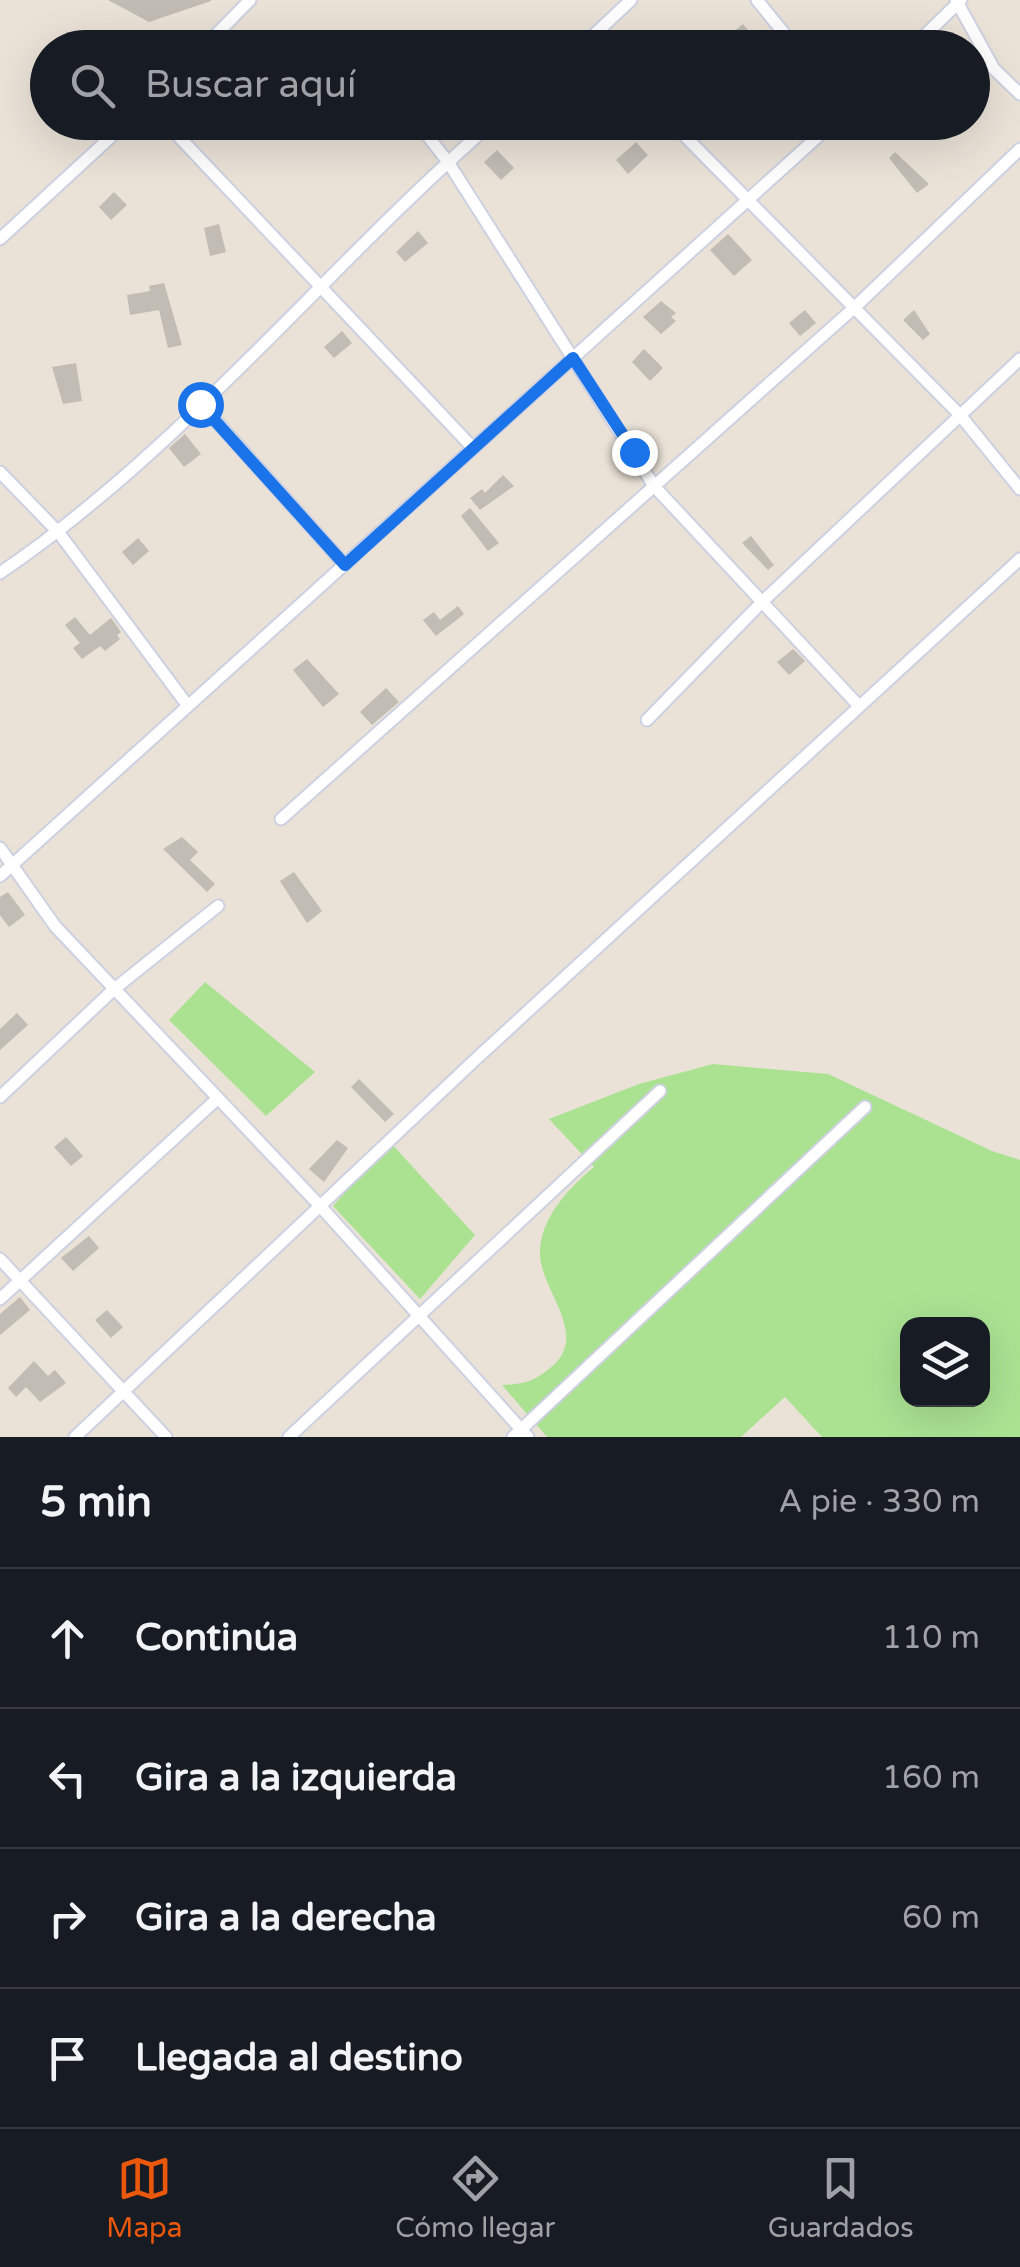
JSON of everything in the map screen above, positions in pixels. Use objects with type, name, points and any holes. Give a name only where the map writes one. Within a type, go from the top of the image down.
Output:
[{"type":"street","points":[[221,30],[250,0]]},
{"type":"street","points":[[602,30],[631,0]]},
{"type":"street","points":[[757,0],[781,30]]},
{"type":"street","points":[[930,30],[958,1],[973,30]]},
{"type":"street","points":[[990,61],[1020,94]]},
{"type":"street","points":[[0,240],[108,140]]},
{"type":"street","points":[[181,140],[474,448]]},
{"type":"street","points":[[431,140],[654,486],[859,706]]},
{"type":"street","points":[[0,573],[59,533],[200,404],[473,140]]},
{"type":"street","points":[[690,140],[960,415],[1020,490]]},
{"type":"street","points":[[0,876],[814,140]]},
{"type":"street","points":[[281,819],[855,307],[1020,148]]},
{"type":"street","points":[[647,720],[762,602],[1020,359]]},
{"type":"street","points":[[200,404],[345,565]]},
{"type":"street","points":[[0,472],[59,533],[188,706]]},
{"type":"street","points":[[75,1437],[1020,559]]},
{"type":"street","points":[[0,848],[55,926],[320,1207],[521,1434],[865,1107]]},
{"type":"street","points":[[0,1098],[112,990],[218,906]]},
{"type":"street","points":[[289,1437],[660,1091]]},
{"type":"street","points":[[0,1299],[217,1099]]},
{"type":"street","points":[[0,1259],[166,1437]]},
{"type":"green space","points":[[205,982],[315,1072],[266,1116],[169,1020]]},
{"type":"green space","points":[[713,1064],[828,1074],[992,1151],[1020,1160],[1020,1437],[822,1437],[785,1397],[741,1437],[547,1437],[502,1385],[528,1381],[544,1373],[562,1355],[566,1341],[565,1326],[541,1264],[540,1249],[552,1214],[594,1167],[549,1119],[639,1084]]},
{"type":"green space","points":[[390,1142],[475,1235],[420,1299],[333,1206]]},
{"type":"building","points":[[108,0],[211,0],[211,1],[149,22]]},
{"type":"building","points":[[636,142],[648,155],[628,174],[616,160]]},
{"type":"building","points":[[497,150],[514,168],[501,180],[484,162]]},
{"type":"building","points":[[895,152],[929,184],[917,193],[889,158]]},
{"type":"building","points":[[114,192],[127,205],[111,220],[99,207]]},
{"type":"building","points":[[219,224],[226,252],[210,256],[204,228]]},
{"type":"building","points":[[418,231],[428,243],[405,262],[396,252]]},
{"type":"building","points":[[728,234],[752,260],[734,276],[710,250]]},
{"type":"building","points":[[164,283],[182,345],[168,348],[159,310],[130,315],[127,295],[150,291],[149,286]]},
{"type":"building","points":[[661,301],[676,313],[671,317],[676,321],[661,334],[643,317]]},
{"type":"building","points":[[805,310],[816,323],[800,336],[789,323]]},
{"type":"building","points":[[914,310],[930,334],[923,340],[903,320]]},
{"type":"building","points":[[342,331],[352,343],[334,358],[324,347]]},
{"type":"building","points":[[644,349],[663,368],[650,381],[632,362]]},
{"type":"building","points":[[76,363],[82,401],[63,404],[52,367]]},
{"type":"building","points":[[185,434],[201,454],[184,467],[169,448]]},
{"type":"building","points":[[503,475],[514,486],[480,510],[470,498],[482,489],[485,493]]},
{"type":"building","points":[[470,508],[499,543],[488,551],[461,516]]},
{"type":"building","points":[[751,536],[774,565],[768,570],[742,543]]},
{"type":"building","points":[[138,538],[149,551],[133,565],[122,552]]},
{"type":"building","points":[[458,606],[464,614],[436,636],[423,620],[434,612],[440,620]]},
{"type":"building","points":[[75,617],[90,635],[111,618],[121,632],[117,635],[120,639],[105,651],[100,646],[82,659],[73,648],[80,643],[65,625]]},
{"type":"building","points":[[793,649],[805,661],[789,675],[777,662]]},
{"type":"building","points":[[307,659],[339,694],[323,707],[293,670]]},
{"type":"building","points":[[386,688],[399,702],[372,725],[360,712]]},
{"type":"building","points":[[182,837],[198,852],[190,860],[215,884],[207,892],[163,849]]},
{"type":"building","points":[[294,872],[322,911],[307,923],[280,881]]},
{"type":"building","points":[[8,892],[25,915],[9,927],[0,915],[0,897]]},
{"type":"building","points":[[17,1013],[28,1025],[0,1050],[0,1029]]},
{"type":"building","points":[[359,1079],[394,1114],[385,1122],[351,1087]]},
{"type":"building","points":[[66,1137],[83,1156],[71,1166],[54,1147]]},
{"type":"building","points":[[337,1140],[348,1148],[324,1182],[309,1169]]},
{"type":"building","points":[[89,1236],[99,1248],[73,1271],[61,1258]]},
{"type":"building","points":[[20,1297],[30,1310],[0,1335],[0,1314]]},
{"type":"building","points":[[107,1310],[123,1327],[111,1338],[95,1320]]},
{"type":"building","points":[[34,1361],[48,1376],[55,1370],[66,1383],[40,1402],[26,1387],[16,1397],[8,1388]]},
{"type":"route","points":[[200,404],[345,565],[573,358],[634,452]]}]
